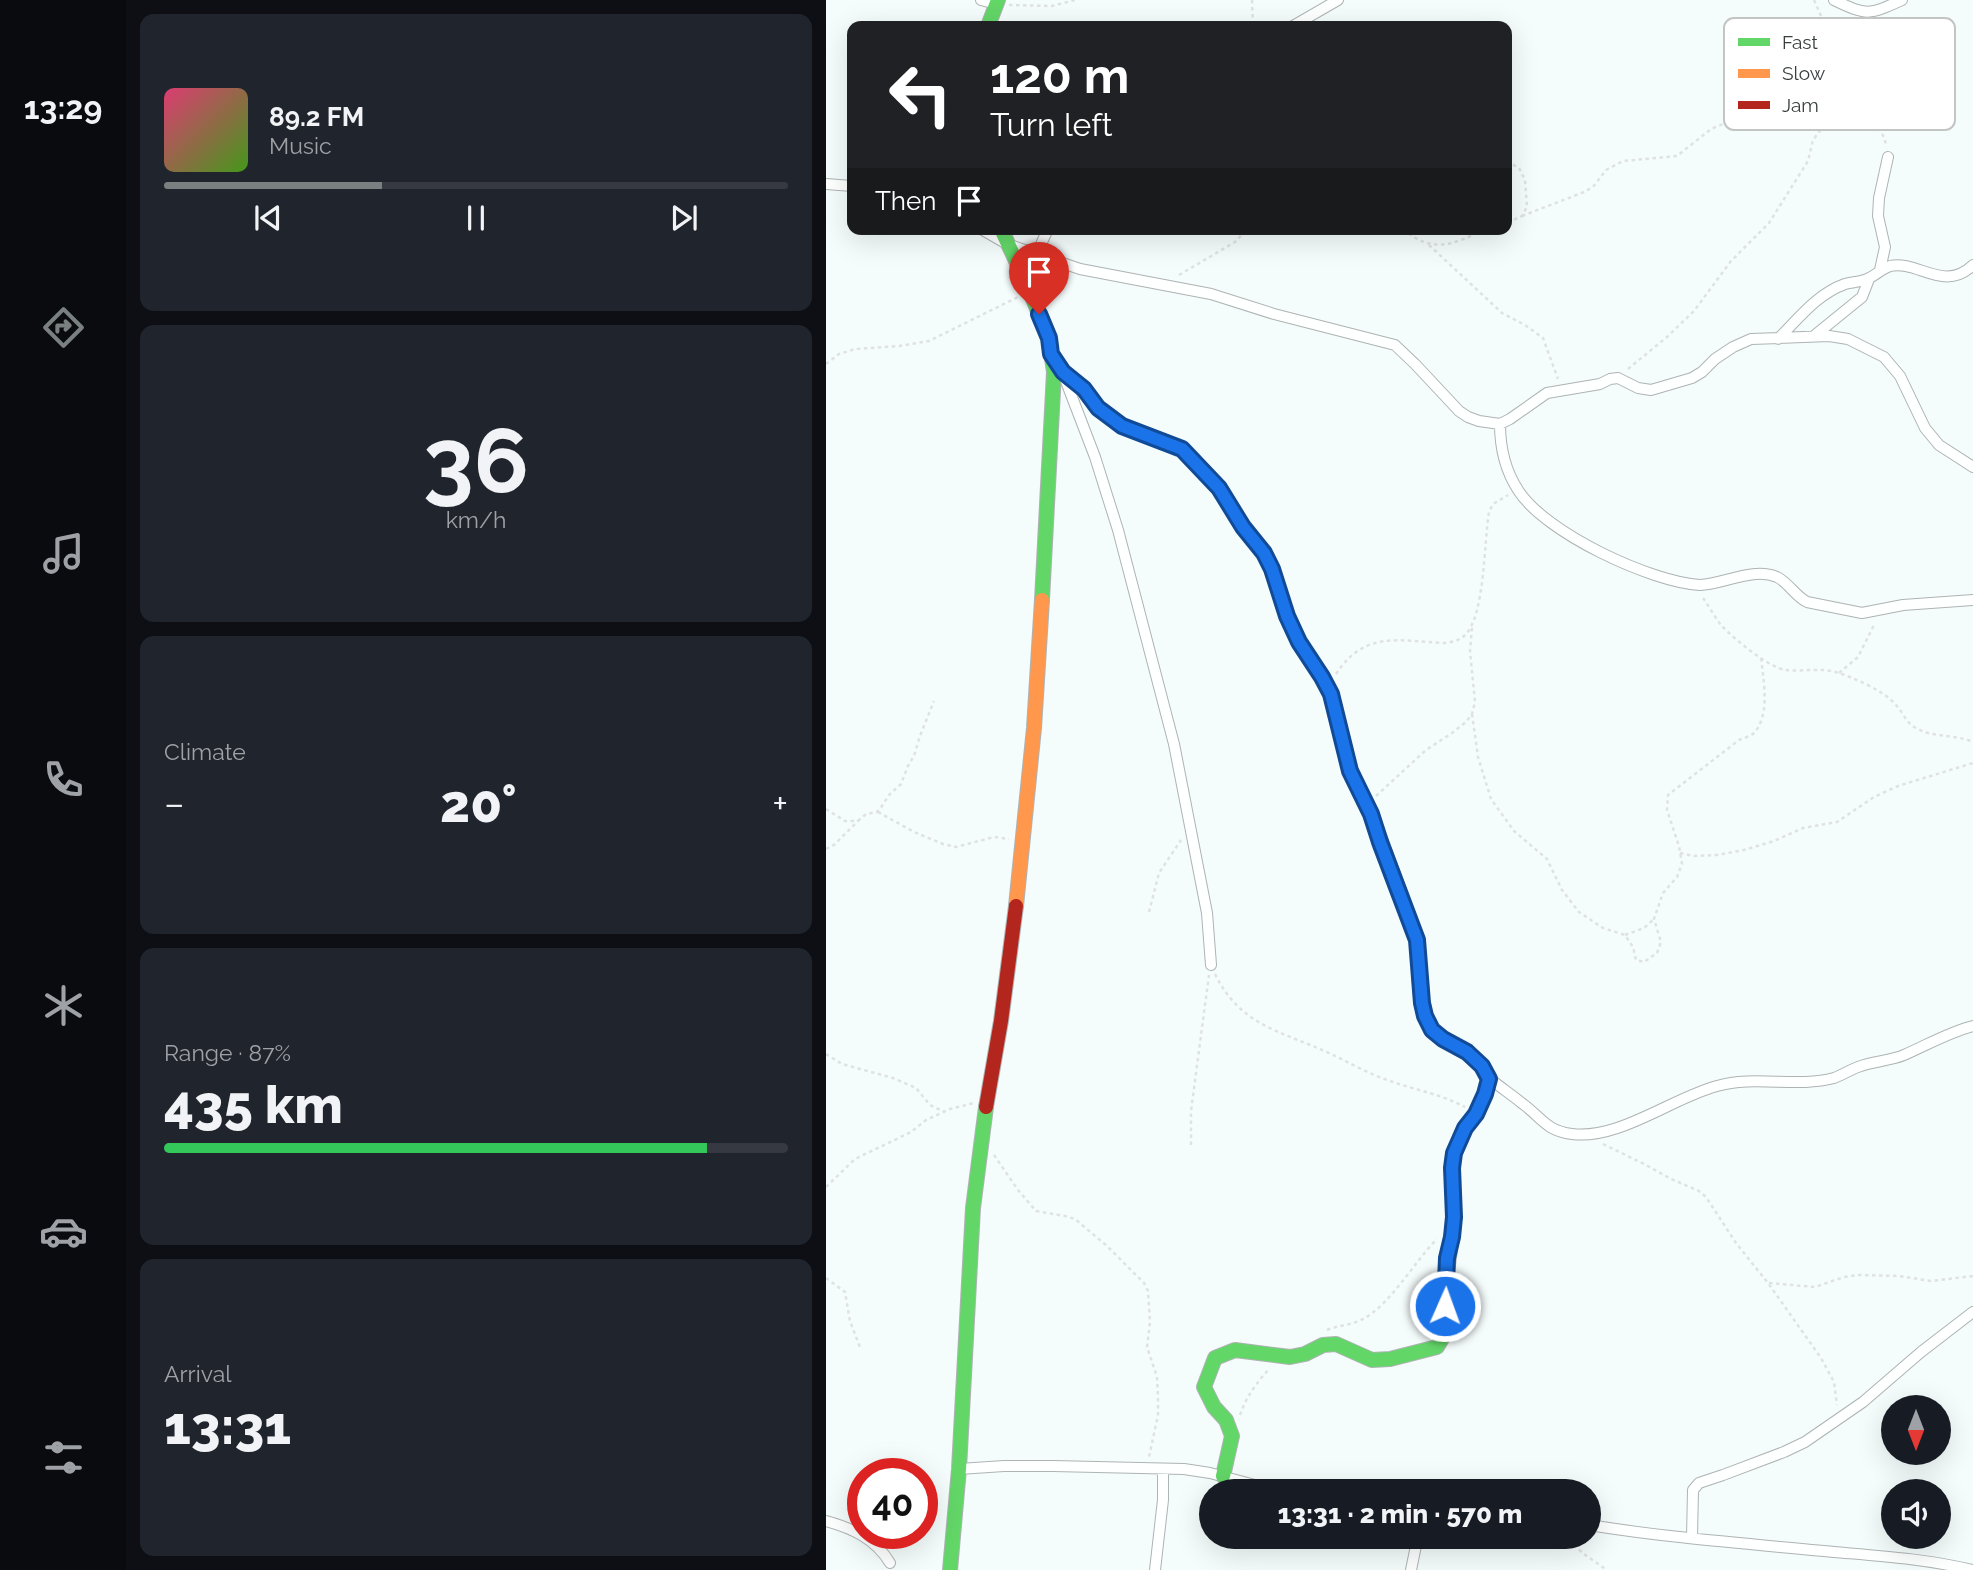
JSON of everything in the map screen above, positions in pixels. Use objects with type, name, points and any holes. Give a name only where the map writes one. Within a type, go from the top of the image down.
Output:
[{"type":"street","points":[[981,0],[997,2],[990,21]]},
{"type":"street","points":[[1302,21],[1338,0]]},
{"type":"street","points":[[1834,0],[1863,13],[1902,0]]},
{"type":"street","points":[[1880,271],[1885,247],[1878,216],[1879,198],[1888,157]]},
{"type":"street","points":[[826,184],[847,186]]},
{"type":"street","points":[[991,235],[1007,244],[1080,269],[1211,294],[1274,314],[1395,345],[1458,411],[1479,421],[1500,424],[1548,393],[1618,379],[1638,388],[1651,390],[1692,379],[1715,359],[1751,339],[1829,336],[1848,339],[1884,358],[1900,376],[1925,428],[1939,445],[1973,467]]},
{"type":"street","points":[[950,1570],[967,1339],[973,1208],[987,1100],[1001,1021],[1023,842],[1034,728],[1052,425],[1054,372],[1049,338],[1003,235]]},
{"type":"street","points":[[1029,288],[1037,253],[1045,235]]},
{"type":"street","points":[[1778,339],[1816,300],[1845,284],[1869,279],[1892,265],[1934,275],[1952,276],[1965,272],[1973,265]]},
{"type":"street","points":[[1814,337],[1862,297],[1869,279]]},
{"type":"street","points":[[1051,354],[1063,372],[1118,530],[1174,744],[1207,913],[1211,965]]},
{"type":"street","points":[[1063,372],[1084,389],[1098,408],[1122,426],[1182,449],[1219,488],[1243,527],[1264,553],[1295,634],[1331,694],[1350,771],[1367,805],[1417,940],[1425,1016],[1432,1030],[1467,1052],[1482,1066],[1489,1079],[1549,1127],[1581,1134],[1615,1128],[1717,1086],[1736,1082],[1806,1082],[1835,1077],[1857,1067],[1901,1056],[1957,1030],[1973,1026]]},
{"type":"street","points":[[1500,424],[1502,452],[1518,492],[1556,527],[1574,539],[1650,573],[1692,584],[1709,584],[1751,575],[1771,575],[1779,578],[1807,602],[1857,613],[1903,605],[1973,600]]},
{"type":"street","points":[[1223,1476],[1232,1436],[1226,1420],[1214,1407],[1204,1388],[1215,1358],[1235,1350],[1290,1357],[1305,1354],[1322,1345],[1336,1344],[1372,1360],[1390,1359],[1437,1347],[1445,1336],[1446,1281],[1453,1226],[1454,1153],[1465,1128],[1476,1114],[1489,1079]]},
{"type":"street","points":[[1692,1538],[1692,1496],[1699,1483],[1805,1442],[1863,1402],[1973,1312]]},
{"type":"street","points":[[958,1469],[1004,1466],[1184,1469],[1234,1479]]},
{"type":"street","points":[[1155,1570],[1163,1500],[1163,1469]]},
{"type":"street","points":[[826,1521],[869,1538],[883,1551],[890,1563]]},
{"type":"street","points":[[1601,1527],[1900,1558],[1972,1570]]},
{"type":"street","points":[[1411,1570],[1415,1549]]},
{"type":"path","points":[[997,2],[1052,6],[1075,0]]},
{"type":"path","points":[[1252,0],[1253,21]]},
{"type":"path","points":[[1814,0],[1822,18]]},
{"type":"path","points":[[1512,221],[1584,192],[1592,187],[1606,170],[1623,161],[1677,156],[1711,129],[1724,124]]},
{"type":"path","points":[[1618,379],[1694,311],[1731,261],[1769,223],[1808,161],[1813,140],[1820,130]]},
{"type":"path","points":[[1879,130],[1885,138],[1888,157]]},
{"type":"path","points":[[1512,164],[1519,168],[1525,180],[1527,207],[1522,216]]},
{"type":"path","points":[[1161,285],[1224,249],[1241,235]]},
{"type":"path","points":[[1410,235],[1429,245],[1439,246],[1472,235]]},
{"type":"path","points":[[1429,245],[1502,313],[1542,338],[1555,372],[1566,390]]},
{"type":"path","points":[[826,364],[839,354],[855,349],[899,346],[937,338],[1029,288]]},
{"type":"path","points":[[1518,492],[1503,497],[1493,504],[1489,512],[1481,588],[1472,624],[1475,702],[1472,714],[1478,757],[1491,799],[1514,831],[1547,859],[1562,890],[1579,912],[1603,928],[1625,935],[1644,928],[1654,919],[1663,893],[1677,877],[1682,864],[1667,810],[1668,795],[1739,740],[1753,734],[1763,719],[1764,695],[1760,657]]},
{"type":"path","points":[[1692,584],[1723,626],[1772,666],[1784,670],[1826,670],[1839,673],[1882,692],[1916,728],[1973,742]]},
{"type":"path","points":[[1839,673],[1858,657],[1882,610]]},
{"type":"path","points":[[1331,694],[1336,676],[1344,663],[1364,646],[1376,641],[1455,642],[1465,635],[1472,624]]},
{"type":"path","points":[[877,812],[901,784],[934,701]]},
{"type":"path","points":[[1367,805],[1426,750],[1452,733],[1472,714]]},
{"type":"path","points":[[1680,853],[1694,856],[1717,855],[1744,850],[1803,828],[1837,822],[1874,797],[1898,786],[1973,763]]},
{"type":"path","points":[[826,809],[845,821],[859,820]]},
{"type":"path","points":[[826,849],[834,845],[866,814],[877,812],[914,832],[956,847],[994,837],[1023,842]]},
{"type":"path","points":[[1149,912],[1159,873],[1190,826]]},
{"type":"path","points":[[1625,935],[1633,947],[1636,960],[1644,962],[1657,953],[1661,943],[1654,919]]},
{"type":"path","points":[[1211,965],[1224,992],[1250,1017],[1275,1031],[1392,1082],[1450,1098],[1476,1114]]},
{"type":"path","points":[[1191,1145],[1191,1111],[1211,965]]},
{"type":"path","points":[[826,1054],[842,1064],[893,1078],[916,1088],[930,1105],[945,1112]]},
{"type":"path","points":[[826,1187],[855,1159],[912,1132],[926,1120],[987,1100]]},
{"type":"path","points":[[982,1139],[1036,1211],[1075,1219],[1144,1283],[1148,1292],[1150,1322],[1147,1347],[1157,1377],[1158,1406],[1146,1469]]},
{"type":"path","points":[[1602,1144],[1671,1180],[1699,1191],[1706,1197],[1735,1243],[1768,1283],[1828,1370],[1833,1382],[1839,1419]]},
{"type":"path","points":[[1319,1337],[1338,1325],[1354,1323],[1374,1311],[1409,1273],[1423,1253],[1453,1226]]},
{"type":"path","points":[[1768,1283],[1815,1287],[1858,1275],[1899,1276],[1931,1281],[1973,1276]]},
{"type":"path","points":[[826,1278],[845,1292],[850,1321],[861,1350]]},
{"type":"path","points":[[1232,1436],[1244,1403],[1261,1378],[1275,1363],[1290,1357]]},
{"type":"path","points":[[1578,1549],[1607,1570]]},
{"type":"traffic: fast","points":[[990,21],[998,0]]},
{"type":"traffic: fast","points":[[1004,235],[1049,338],[1054,372],[1042,600]]},
{"type":"traffic: fast","points":[[1063,371],[1084,389],[1098,408],[1123,426],[1182,449],[1219,488],[1272,569],[1287,616],[1299,642],[1331,694],[1344,745]]},
{"type":"traffic: fast","points":[[1223,1476],[1232,1436],[1226,1420],[1214,1407],[1204,1387],[1215,1358],[1235,1350],[1290,1357],[1305,1354],[1323,1345],[1336,1344],[1372,1360],[1390,1359],[1437,1347],[1446,1332],[1446,1281],[1454,1217],[1454,1153],[1465,1128],[1477,1113],[1489,1078],[1477,1061],[1460,1048]]},
{"type":"traffic: fast","points":[[950,1570],[959,1469],[973,1208],[986,1107]]},
{"type":"traffic: slow","points":[[1016,906],[1034,728],[1042,600]]},
{"type":"traffic: jam","points":[[1344,745],[1350,771],[1371,814],[1417,940],[1423,1010],[1437,1035],[1460,1048]]},
{"type":"traffic: jam","points":[[986,1107],[1001,1021],[1016,906]]},
{"type":"route","points":[[1039,314],[1049,338],[1051,354],[1063,372],[1084,389],[1098,408],[1122,426],[1182,449],[1219,488],[1243,527],[1264,553],[1299,642],[1331,694],[1350,771],[1371,814],[1417,940],[1425,1016],[1432,1030],[1467,1052],[1482,1066],[1489,1079],[1476,1114],[1465,1128],[1454,1153],[1454,1217],[1447,1258],[1445,1306]]}]
